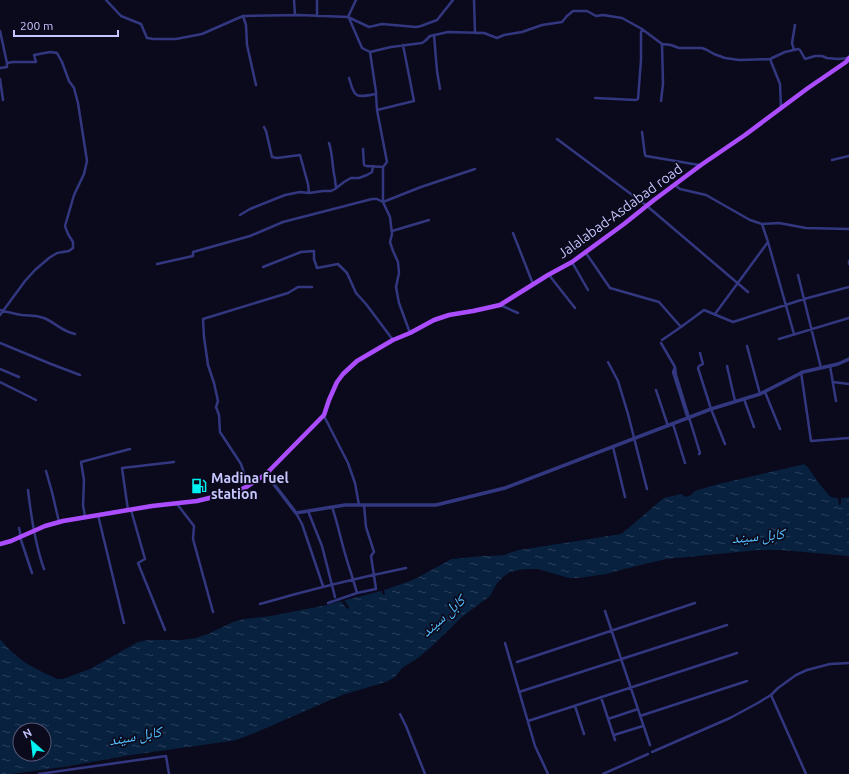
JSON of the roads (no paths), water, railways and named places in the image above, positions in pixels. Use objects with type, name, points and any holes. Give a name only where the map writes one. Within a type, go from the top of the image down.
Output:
[{"type":"main road","name":"Jalalabad-Asdabad road","points":[[0,544],[59,522],[204,499],[238,491],[248,486],[266,474],[324,415],[337,382],[357,361],[393,340],[434,320],[449,315],[500,305],[572,262],[808,88],[846,62],[849,58]]},
{"type":"street","points":[[106,0],[121,16],[141,24],[146,38],[154,39],[176,39],[202,34],[243,16],[295,15],[348,17],[369,27],[382,24],[416,27],[437,20],[453,0]]},
{"type":"street","points":[[294,0],[295,15]]},
{"type":"street","points":[[317,0],[317,16]]},
{"type":"street","points":[[356,0],[348,17],[362,48],[370,52],[422,42],[434,34],[448,32],[484,33],[496,38],[522,32],[542,25],[562,22],[573,11],[587,11],[596,16],[603,15],[622,18],[642,29],[662,44],[679,48],[702,48],[725,58],[739,60],[770,59],[794,50],[800,50],[805,59],[815,56],[838,59],[849,58]]},
{"type":"street","points":[[474,0],[475,33]]},
{"type":"street","points":[[243,16],[246,25],[247,45],[256,85]]},
{"type":"street","points":[[794,50],[792,43],[795,25]]},
{"type":"street","points":[[595,98],[638,99],[642,29]]},
{"type":"street","points":[[0,32],[7,63],[7,67],[0,68]]},
{"type":"street","points":[[434,34],[436,64],[440,89]]},
{"type":"street","points":[[661,101],[662,44]]},
{"type":"street","points":[[377,110],[414,101],[403,45]]},
{"type":"street","points":[[370,52],[377,110],[386,162],[383,167],[383,202],[390,217],[392,231],[390,242],[398,262],[399,273],[396,287],[399,303],[410,333]]},
{"type":"street","points":[[0,315],[1,310],[35,270],[49,258],[58,253],[69,251],[73,248],[73,242],[65,226],[74,195],[84,174],[86,161],[78,103],[74,88],[69,81],[57,53],[39,53],[34,55],[36,62],[7,63]]},
{"type":"street","points":[[770,59],[780,84],[781,108]]},
{"type":"street","points":[[349,78],[356,95],[362,97],[376,94]]},
{"type":"street","points":[[0,79],[3,100]]},
{"type":"street","points":[[264,127],[272,157],[301,156],[310,193]]},
{"type":"street","points":[[642,132],[646,156],[702,166]]},
{"type":"street","points":[[557,139],[647,206],[748,292]]},
{"type":"street","points":[[329,143],[336,189]]},
{"type":"street","points":[[363,149],[364,164],[366,166],[383,167]]},
{"type":"street","points":[[832,160],[849,156]]},
{"type":"street","points":[[240,215],[256,206],[285,195],[300,192],[310,193],[331,191],[351,178],[359,178],[367,175],[372,172],[373,166]]},
{"type":"street","points":[[158,264],[193,256],[193,252],[250,236],[283,222],[372,199],[377,199],[383,202],[421,187],[475,169]]},
{"type":"street","points":[[675,186],[680,189],[706,195],[750,220],[762,224],[779,223],[806,228],[849,230]]},
{"type":"street","points":[[392,231],[429,220]]},
{"type":"street","points":[[762,224],[794,334]]},
{"type":"street","points":[[514,233],[533,284]]},
{"type":"street","points":[[715,314],[768,242]]},
{"type":"street","points":[[263,267],[301,252],[314,251],[314,260],[317,268],[338,264],[347,273],[356,293],[393,340]]},
{"type":"street","points":[[585,252],[610,288],[659,302],[681,327]]},
{"type":"street","points":[[572,262],[588,290]]},
{"type":"street","points":[[548,275],[575,308]]},
{"type":"street","points":[[798,275],[821,368]]},
{"type":"street","points":[[248,486],[241,464],[220,432],[219,414],[216,408],[218,401],[208,365],[203,319],[288,293],[298,287],[312,287]]},
{"type":"street","points":[[688,418],[699,454],[700,453],[673,372],[675,367],[662,341],[704,310],[733,322],[804,299],[849,287]]},
{"type":"street","points":[[500,305],[518,313]]},
{"type":"street","points":[[1,310],[22,315],[34,315],[46,319],[60,328],[75,334]]},
{"type":"street","points":[[779,339],[849,318]]},
{"type":"street","points":[[0,343],[80,375]]},
{"type":"street","points":[[747,346],[760,394]]},
{"type":"street","points":[[700,353],[703,364],[698,368],[725,444]]},
{"type":"street","points":[[296,512],[345,505],[436,505],[506,488],[712,409],[760,394],[801,372],[838,364],[849,359]]},
{"type":"street","points":[[608,362],[618,381],[628,414],[646,489]]},
{"type":"street","points":[[727,366],[735,401]]},
{"type":"street","points":[[830,366],[836,401]]},
{"type":"street","points":[[0,369],[19,377]]},
{"type":"street","points":[[801,372],[811,441],[849,438]]},
{"type":"street","points":[[0,382],[36,400]]},
{"type":"street","points":[[833,382],[849,384]]},
{"type":"street","points":[[656,390],[668,426]]},
{"type":"street","points":[[765,392],[780,429]]},
{"type":"street","points":[[744,399],[754,427]]},
{"type":"street","points":[[324,415],[348,463],[355,483],[359,505]]},
{"type":"street","points":[[673,424],[685,463]]},
{"type":"street","points":[[613,447],[625,497]]},
{"type":"street","points":[[85,517],[83,505],[84,480],[81,462],[130,449]]},
{"type":"street","points":[[165,630],[138,563],[145,559],[130,510],[122,468],[174,462]]},
{"type":"street","points":[[46,471],[59,522]]},
{"type":"street","points":[[266,474],[296,512],[302,524],[323,586]]},
{"type":"street","points":[[28,490],[34,531],[44,569]]},
{"type":"street","points":[[176,504],[194,526],[193,539],[213,612]]},
{"type":"street","points":[[328,603],[357,593],[376,589],[372,556],[374,552],[366,527],[364,505]]},
{"type":"street","points":[[332,507],[357,593]]},
{"type":"street","points":[[308,511],[322,546],[335,597]]},
{"type":"street","points":[[98,515],[124,623]]},
{"type":"street","points":[[19,528],[20,537],[32,573]]},
{"type":"street","points":[[260,604],[323,586],[406,568]]},
{"type":"street","points":[[517,662],[695,603]]},
{"type":"street","points":[[605,611],[650,745]]},
{"type":"street","points":[[519,692],[727,625]]},
{"type":"street","points":[[505,643],[535,746],[548,774]]},
{"type":"street","points":[[528,721],[737,653]]},
{"type":"street","points":[[652,752],[730,718],[772,695],[778,688],[796,675],[807,670],[830,664],[849,663]]},
{"type":"street","points":[[640,716],[747,681]]},
{"type":"street","points":[[772,695],[806,774]]},
{"type":"street","points":[[601,697],[615,740]]},
{"type":"street","points":[[575,706],[584,734]]},
{"type":"street","points":[[608,718],[638,709]]},
{"type":"street","points":[[400,714],[425,774]]},
{"type":"street","points":[[614,736],[643,726]]},
{"type":"street","points":[[603,774],[648,754]]},
{"type":"street","points":[[39,774],[166,756],[169,774]]},
{"type":"water","name":"کابل سيند","points":[[804,464],[831,497],[849,497],[849,556],[781,550],[759,550],[666,559],[606,574],[578,578],[569,578],[538,569],[524,569],[510,572],[497,583],[490,596],[463,616],[418,658],[402,668],[395,677],[386,682],[345,694],[236,740],[131,755],[63,767],[11,774],[0,774],[0,639],[13,653],[26,663],[58,679],[63,679],[90,669],[138,642],[149,640],[182,640],[196,638],[243,619],[270,616],[326,605],[372,593],[417,578],[451,559],[503,555],[518,550],[620,534],[664,498],[681,494],[685,497],[691,495],[696,490]]},
{"type":"place","name":"Madina fuel station","points":[[199,486]]}]
